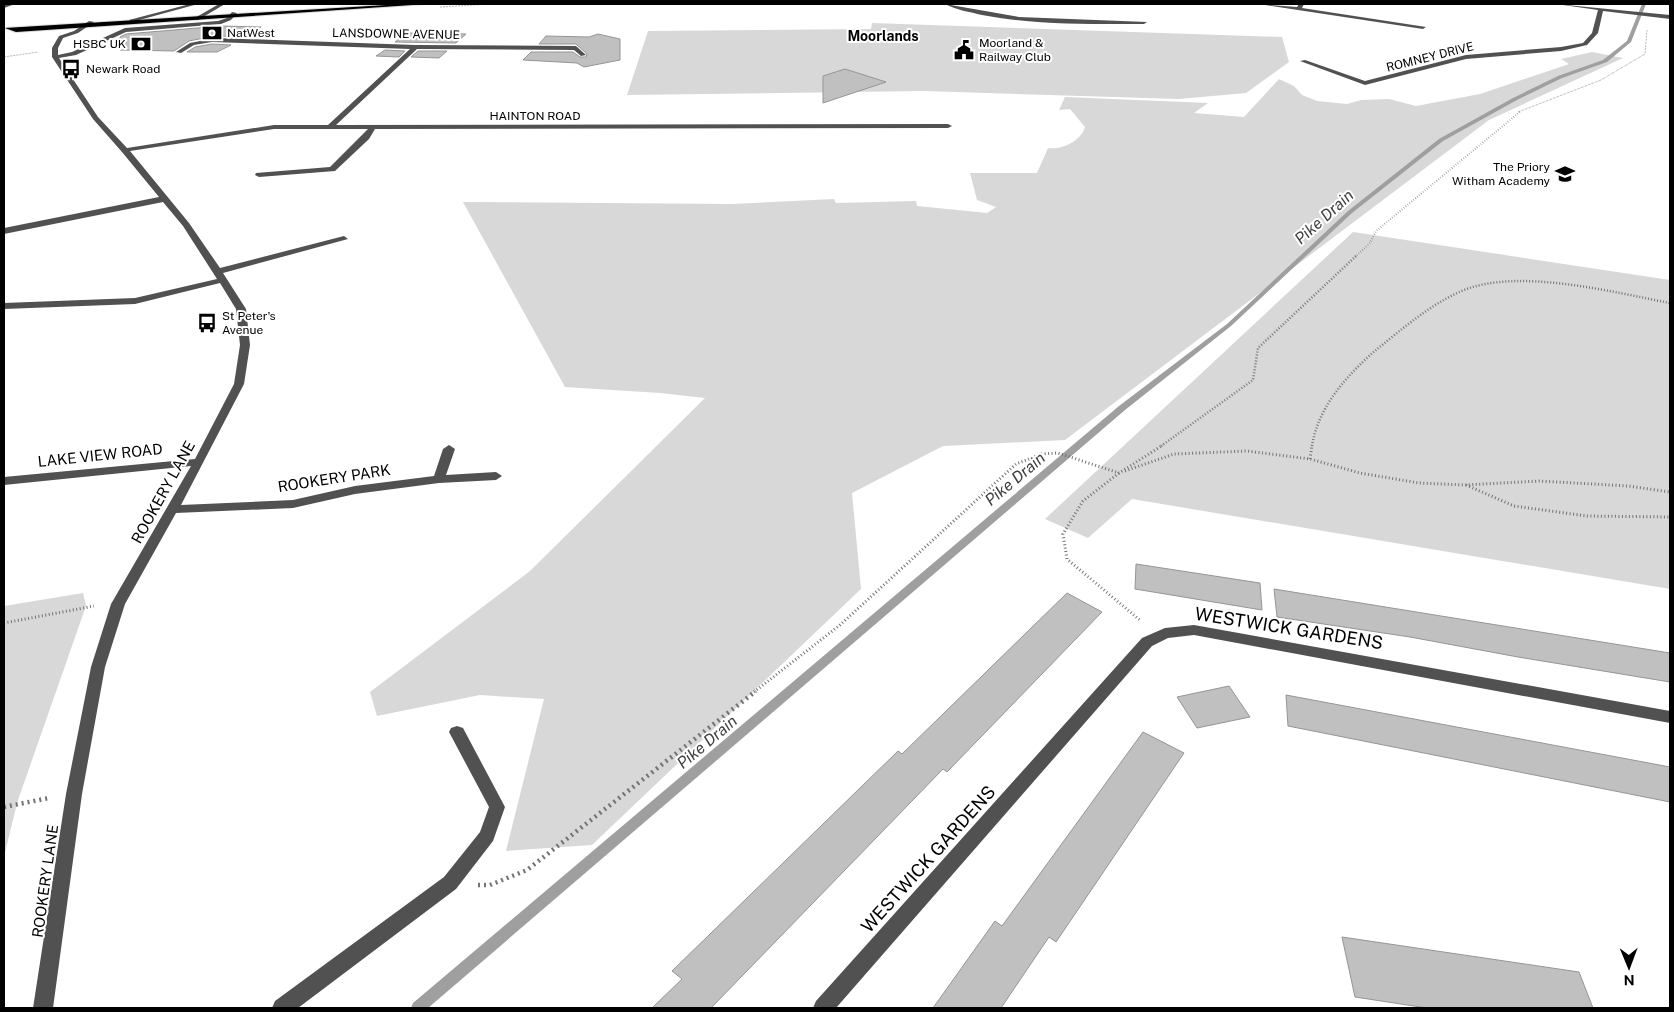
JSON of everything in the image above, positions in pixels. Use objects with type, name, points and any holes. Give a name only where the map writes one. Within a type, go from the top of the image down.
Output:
[{"type":"main road","points":[[6,28],[16,30],[84,27],[231,14],[424,4]]},
{"type":"main road","points":[[221,5],[231,14]]},
{"type":"main road","points":[[6,28],[68,23],[185,18]]},
{"type":"street","points":[[4,6],[12,4]]},
{"type":"street","points":[[132,20],[195,4]]},
{"type":"street","points":[[185,18],[208,4]]},
{"type":"street","points":[[948,4],[964,9],[1017,17],[1144,22]]},
{"type":"street","points":[[1261,4],[1300,6],[1423,26]]},
{"type":"street","points":[[1558,4],[1670,17]]},
{"type":"street","points":[[198,17],[221,5]]},
{"type":"street","name":"ROMNEY DRIVE","points":[[1303,61],[1366,83],[1466,57],[1561,49],[1585,44],[1595,33],[1601,9]]},
{"type":"street","points":[[53,48],[74,54],[125,30],[219,22],[231,14]]},
{"type":"street","points":[[53,48],[91,22]]},
{"type":"street","points":[[53,48],[59,33],[68,23]]},
{"type":"street","name":"LANSDOWNE AVENUE","points":[[179,52],[192,44],[214,38],[415,47],[576,48],[583,54]]},
{"type":"street","points":[[330,127],[415,47]]},
{"type":"street","name":"ROOKERY LANE","points":[[42,1008],[74,794],[98,666],[118,604],[200,462],[239,384],[244,364],[245,326],[241,309],[186,225],[125,150],[94,118],[53,48]]},
{"type":"street","name":"HAINTON ROAD","points":[[125,150],[259,128],[948,126]]},
{"type":"street","points":[[259,175],[332,169],[366,137],[373,127]]},
{"type":"street","points":[[4,231],[164,199]]},
{"type":"street","points":[[4,306],[135,301],[344,238]]},
{"type":"street","points":[[440,479],[449,449]]},
{"type":"street","name":"LAKE VIEW ROAD","points":[[4,481],[200,462]]},
{"type":"street","name":"ROOKERY PARK","points":[[172,509],[293,504],[355,490],[440,479],[496,476]]},
{"type":"street","name":"WESTWICK GARDENS","points":[[823,1008],[1147,642],[1165,633],[1194,630],[1670,717]]},
{"type":"street","points":[[282,1008],[450,884],[487,836],[497,807],[457,732]]},
{"type":"path","points":[[1165,633],[1153,632],[1068,559],[1064,534],[1084,501],[1118,473],[1166,444],[1253,380],[1258,348],[1370,243],[1376,231],[1518,112],[1600,80],[1645,54],[1647,14]]},
{"type":"path","points":[[4,57],[53,48]]},
{"type":"path","points":[[1310,459],[1317,424],[1347,378],[1389,340],[1430,310],[1474,286],[1522,282],[1579,287],[1670,303]]},
{"type":"path","points":[[450,884],[490,886],[527,870],[840,625],[1016,464],[1042,454],[1058,453],[1118,473],[1174,454],[1247,450],[1310,459],[1360,473],[1418,483],[1465,485],[1539,481],[1628,486],[1670,492]]},
{"type":"path","points":[[1465,485],[1514,506],[1587,516],[1670,517]]},
{"type":"path","points":[[4,623],[86,606],[118,604]]},
{"type":"path","points":[[4,807],[16,803],[74,794]]},
{"type":"shaded area","name":"Moorland & Railway Club","points":[[872,23],[1282,37],[1289,62],[1246,93],[1179,99],[924,91],[627,95],[648,31],[871,29]]},
{"type":"shaded area","points":[[1592,52],[1623,58],[1489,120],[1065,440],[943,446],[852,493],[861,589],[592,845],[506,851],[544,699],[480,695],[377,716],[370,692],[530,571],[705,398],[565,387],[463,202],[732,204],[834,199],[836,203],[916,201],[917,206],[987,213],[996,207],[977,200],[970,173],[1037,173],[1048,148],[1059,148],[1070,144],[1080,136],[1085,127],[1070,109],[1059,110],[1065,97],[1208,103],[1194,113],[1244,117],[1279,79],[1294,86],[1302,95],[1317,101],[1347,104],[1361,100],[1389,99],[1416,106],[1480,94],[1569,64],[1561,59]]},
{"type":"shaded area","points":[[1353,232],[1670,280],[1670,589],[1132,499],[1088,538],[1045,519]]},
{"type":"shaded area","points":[[83,593],[86,606],[17,803],[4,857],[4,606]]},
{"type":"building","points":[[221,26],[261,27],[243,37],[221,36],[217,31],[209,37],[189,41],[174,51],[120,50],[120,37],[126,34]]},
{"type":"building","points":[[407,33],[466,34],[456,43],[395,42]]},
{"type":"building","points":[[598,34],[620,39],[620,60],[584,67],[577,63],[523,60],[531,52],[573,52],[580,57],[586,57],[587,54],[576,44],[539,44],[546,36],[589,37]]},
{"type":"building","points":[[212,44],[231,45],[217,52],[187,52],[195,47]]},
{"type":"building","points":[[385,50],[405,51],[399,57],[376,56]]},
{"type":"building","points":[[418,51],[447,51],[439,58],[411,57]]},
{"type":"building","points":[[845,69],[886,82],[823,103],[823,76]]},
{"type":"building","points":[[1136,564],[1260,583],[1262,610],[1135,589]]},
{"type":"building","points":[[1274,589],[1670,653],[1670,682],[1410,637],[1277,617]]},
{"type":"building","points":[[1067,593],[1102,612],[947,772],[943,769],[711,1008],[652,1008],[682,979],[672,971],[898,751],[902,754]]},
{"type":"building","points":[[1229,686],[1250,717],[1197,728],[1177,697]]},
{"type":"building","points":[[1286,695],[1670,767],[1670,802],[1288,726]]},
{"type":"building","points":[[1143,732],[1184,753],[1056,942],[1049,937],[1001,1008],[933,1008],[995,921],[1002,926]]},
{"type":"building","points":[[1342,937],[1579,972],[1593,1008],[1427,1008],[1355,997]]},
{"type":"waterway","name":"Pike Drain","points":[[418,1008],[1122,408],[1229,325],[1350,212],[1441,140],[1515,99],[1560,77],[1605,61],[1629,42],[1644,4]]},
{"type":"place","name":"NatWest","points":[[212,33]]},
{"type":"place","name":"HSBC UK","points":[[141,44]]},
{"type":"place","name":"Moorland & Railway Club","points":[[964,50]]},
{"type":"place","name":"Newark Road","points":[[71,69]]},
{"type":"place","name":"The Priory Witham Academy","points":[[1565,174]]},
{"type":"place","name":"St Peter's Avenue","points":[[207,323]]},
{"type":"district","name":"Moorlands","points":[[883,36]]}]
